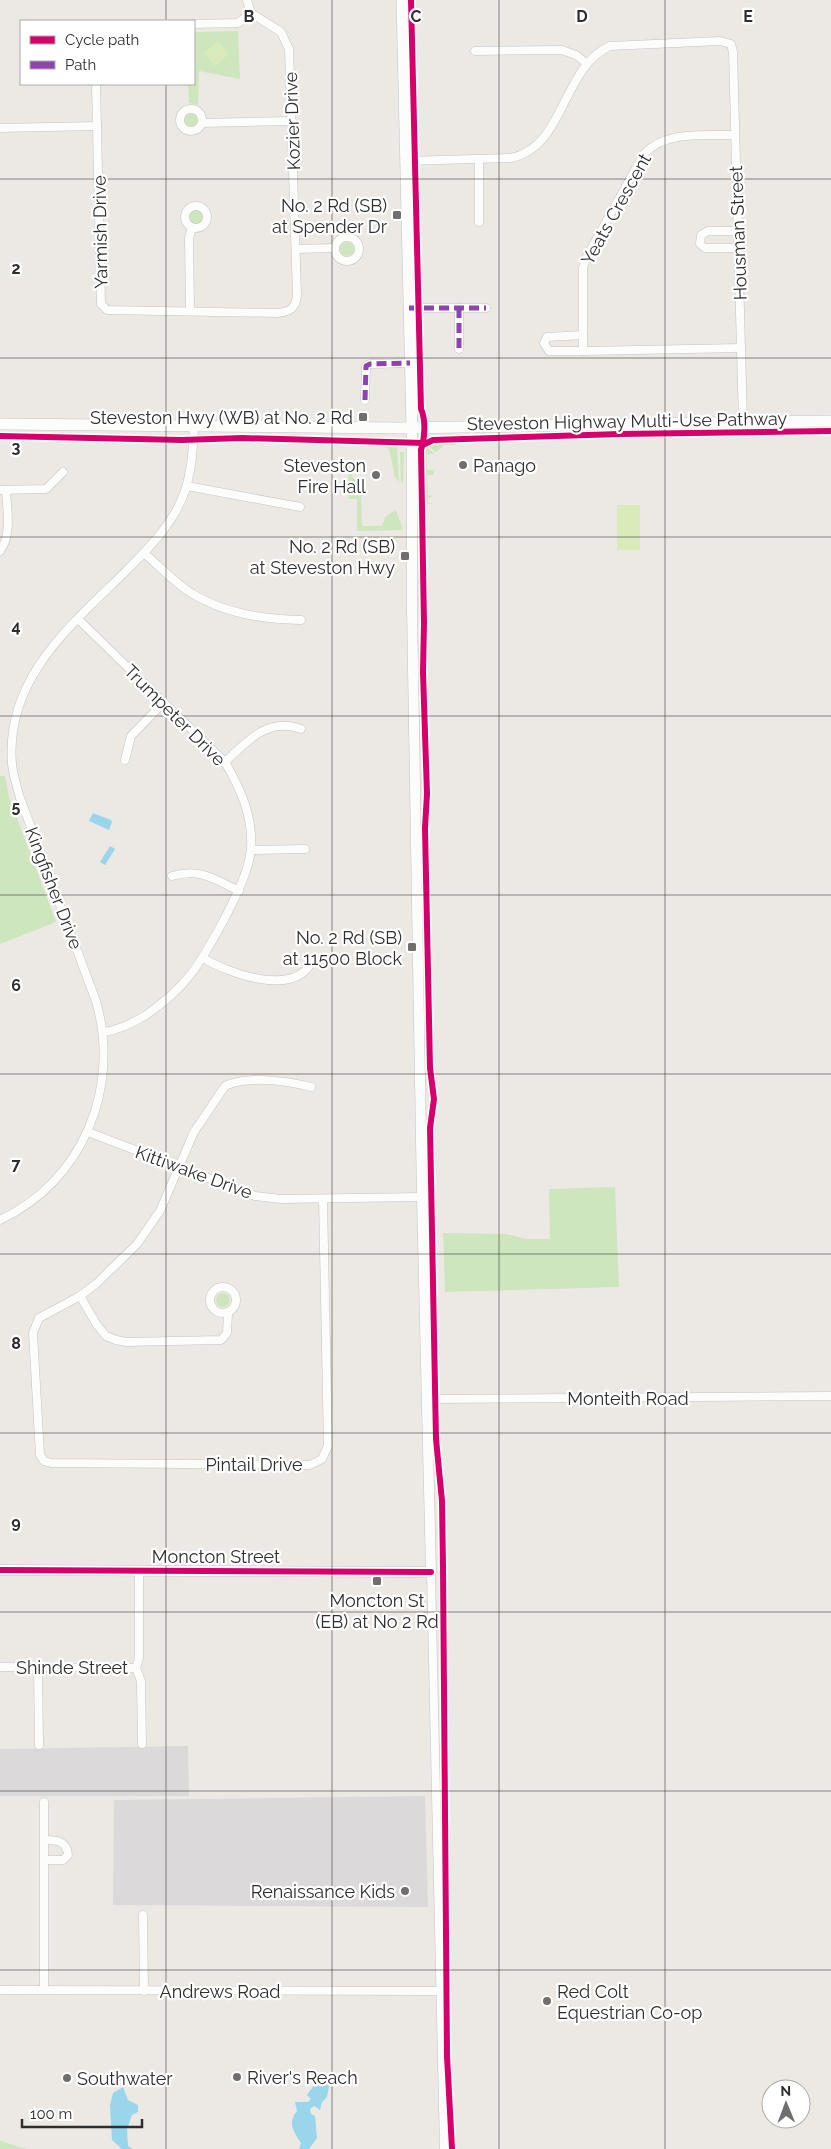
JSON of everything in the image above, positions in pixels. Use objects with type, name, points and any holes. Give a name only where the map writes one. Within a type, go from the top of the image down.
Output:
[{"type":"main road","points":[[402,0],[412,428]]},
{"type":"main road","points":[[0,424],[412,428],[831,421]]},
{"type":"street","points":[[247,0],[251,13],[281,32],[287,25]]},
{"type":"street","points":[[195,24],[238,23],[251,13]]},
{"type":"street","name":"Kozier Drive","points":[[281,32],[289,50],[297,249],[297,298],[294,308]]},
{"type":"street","name":"Housman Street","points":[[586,63],[600,50],[622,44],[720,41],[731,44],[743,423]]},
{"type":"street","points":[[406,161],[517,156],[535,147],[545,135],[586,63],[576,55],[562,50],[475,51]]},
{"type":"street","name":"Yarmish Drive","points":[[96,85],[101,304],[107,310],[277,313],[294,308]]},
{"type":"street","points":[[202,123],[292,121]]},
{"type":"street","points":[[0,128],[97,126]]},
{"type":"street","name":"Yeats Crescent","points":[[583,351],[582,281],[586,258],[644,154],[654,145],[668,138],[735,135]]},
{"type":"street","points":[[479,159],[479,222]]},
{"type":"street","points":[[190,311],[189,238],[192,228]]},
{"type":"street","points":[[738,231],[706,232],[702,234],[700,240],[705,248],[738,248]]},
{"type":"street","points":[[297,249],[335,248]]},
{"type":"street","points":[[409,308],[486,308]]},
{"type":"street","points":[[459,308],[459,349]]},
{"type":"street","points":[[583,335],[552,335],[547,337],[544,343],[549,351],[741,348]]},
{"type":"street","points":[[365,400],[366,366],[370,364],[410,363]]},
{"type":"street","name":"Kingfisher Drive","points":[[0,1220],[44,1191],[71,1162],[88,1132],[98,1105],[103,1080],[104,1032],[79,951],[20,798],[12,765],[13,729],[23,692],[42,659],[78,618],[144,553],[166,527],[178,509],[187,486],[192,461],[194,426]]},
{"type":"street","points":[[412,428],[412,607],[422,1197],[444,2149]]},
{"type":"street","points":[[0,551],[5,542],[6,534],[3,490],[46,489],[63,472]]},
{"type":"street","points":[[187,486],[300,507]]},
{"type":"street","points":[[144,553],[189,592],[219,607],[268,619],[302,620]]},
{"type":"street","name":"Trumpeter Drive","points":[[78,618],[163,703],[217,752],[225,762],[240,789],[246,806],[251,850],[238,891],[203,958],[188,979],[169,1000],[137,1020],[113,1031],[104,1032]]},
{"type":"street","points":[[125,760],[131,736],[163,703]]},
{"type":"street","points":[[225,762],[250,739],[270,728],[288,724],[301,729]]},
{"type":"street","points":[[251,850],[305,850]]},
{"type":"street","points":[[172,876],[185,872],[202,874],[238,891]]},
{"type":"street","points":[[203,958],[227,971],[266,979],[296,977],[304,974],[311,963]]},
{"type":"street","points":[[228,1312],[227,1333],[221,1340],[126,1342],[106,1336],[80,1296],[120,1263],[138,1244],[160,1211],[194,1132],[224,1086],[239,1081],[280,1081],[311,1087]]},
{"type":"street","name":"Kittiwake Drive","points":[[88,1132],[255,1196],[281,1199],[422,1197]]},
{"type":"street","name":"Pintail Drive","points":[[80,1296],[39,1318],[33,1334],[39,1447],[40,1455],[44,1461],[51,1463],[310,1465],[322,1459],[328,1446],[323,1199]]},
{"type":"street","name":"Monteith Road","points":[[426,1400],[831,1396]]},
{"type":"street","name":"Moncton Street","points":[[0,1570],[432,1572]]},
{"type":"street","name":"Shinde Street","points":[[0,1667],[136,1668],[139,1658],[140,1570]]},
{"type":"street","points":[[38,1667],[39,1745]]},
{"type":"street","points":[[136,1668],[141,1681],[142,1744]]},
{"type":"street","points":[[44,1802],[44,1989]]},
{"type":"street","points":[[45,1840],[63,1843],[67,1847],[68,1855],[64,1860],[45,1860]]},
{"type":"street","points":[[143,1915],[144,1991]]},
{"type":"street","name":"Andrews Road","points":[[0,1990],[439,1991]]},
{"type":"shaded area","points":[[188,1746],[189,1796],[0,1796],[0,1749]]},
{"type":"shaded area","points":[[425,1796],[428,1907],[113,1905],[114,1800]]},
{"type":"green space","points":[[238,31],[240,79],[199,71],[198,105],[189,103],[188,85],[195,85],[195,32]]},
{"type":"green space","points":[[218,41],[229,54],[215,66],[204,53]]},
{"type":"green space","points":[[191,113],[196,115],[198,120],[196,125],[191,127],[186,125],[184,120],[186,115]]},
{"type":"green space","points":[[196,210],[201,212],[203,217],[201,222],[196,224],[191,222],[189,217],[191,212]]},
{"type":"green space","points":[[347,242],[352,244],[354,249],[352,254],[347,256],[342,254],[340,249],[342,244]]},
{"type":"green space","points":[[454,441],[455,445],[444,445],[436,452],[429,447],[428,442]]},
{"type":"green space","points":[[363,442],[397,445],[399,482],[395,477],[389,449],[383,446],[367,446]]},
{"type":"green space","points":[[423,448],[427,448],[435,454],[427,454],[427,470],[434,470],[434,475],[427,475],[428,495],[434,496],[428,498],[428,503],[434,504],[426,504],[426,500],[423,500]]},
{"type":"green space","points":[[400,452],[404,452],[403,483],[401,483]]},
{"type":"green space","points":[[348,465],[355,472],[351,476],[361,485],[357,490],[361,495],[362,526],[382,526],[386,516],[396,510],[403,530],[357,531],[357,499],[349,499]]},
{"type":"green space","points":[[617,505],[640,505],[640,550],[617,550]]},
{"type":"green space","points":[[0,776],[5,776],[9,797],[56,922],[0,944]]},
{"type":"green space","points":[[615,1187],[619,1287],[445,1292],[443,1233],[507,1234],[525,1239],[550,1239],[549,1189]]},
{"type":"green space","points":[[223,1293],[228,1295],[230,1300],[228,1305],[223,1307],[218,1305],[216,1300],[218,1295]]},
{"type":"green space","points":[[0,2141],[27,2149],[0,2149]]},
{"type":"water","points":[[93,813],[111,820],[109,830],[89,821]]},
{"type":"water","points":[[110,846],[115,849],[105,865],[100,862]]},
{"type":"water","points":[[327,2076],[330,2081],[327,2097],[322,2102],[320,2110],[314,2106],[310,2109],[311,2114],[315,2116],[317,2138],[309,2149],[299,2149],[301,2143],[292,2123],[297,2111],[295,2102],[308,2102],[311,2099],[307,2095],[309,2092]]},
{"type":"water","points":[[123,2087],[128,2100],[138,2105],[138,2112],[132,2115],[127,2129],[128,2146],[133,2149],[122,2149],[112,2140],[110,2105],[113,2093]]},
{"type":"marked path","points":[[409,308],[486,308]]},
{"type":"marked path","points":[[459,308],[459,349]]},
{"type":"marked path","points":[[365,400],[366,366],[370,364],[410,363]]},
{"type":"cycle path","points":[[411,0],[421,409],[424,418],[421,450],[423,672],[427,794],[425,828],[430,1068],[434,1099],[430,1128],[436,1439],[442,1501],[447,2056],[452,2149]]},
{"type":"cycle path","name":"Steveston Highway Multi-Use Pathway","points":[[425,444],[433,440],[620,434],[831,431]]},
{"type":"cycle path","points":[[0,436],[182,440],[242,438],[424,443]]},
{"type":"cycle path","points":[[0,1570],[431,1572]]},
{"type":"place","name":"No. 2 Rd (SB) at Spender Dr","points":[[397,215]]},
{"type":"place","name":"Steveston Hwy (WB) at No. 2 Rd","points":[[363,417]]},
{"type":"place","name":"Panago","points":[[463,465]]},
{"type":"place","name":"Steveston Fire Hall","points":[[376,475]]},
{"type":"place","name":"No. 2 Rd (SB) at Steveston Hwy","points":[[405,556]]},
{"type":"place","name":"No. 2 Rd (SB) at 11500 Block","points":[[412,947]]},
{"type":"place","name":"Moncton St (EB) at No 2 Rd","points":[[377,1581]]},
{"type":"place","name":"Renaissance Kids","points":[[405,1891]]},
{"type":"place","name":"Red Colt Equestrian Co-op","points":[[547,2001]]},
{"type":"place","name":"River's Reach","points":[[237,2077]]},
{"type":"place","name":"Southwater","points":[[67,2078]]}]
